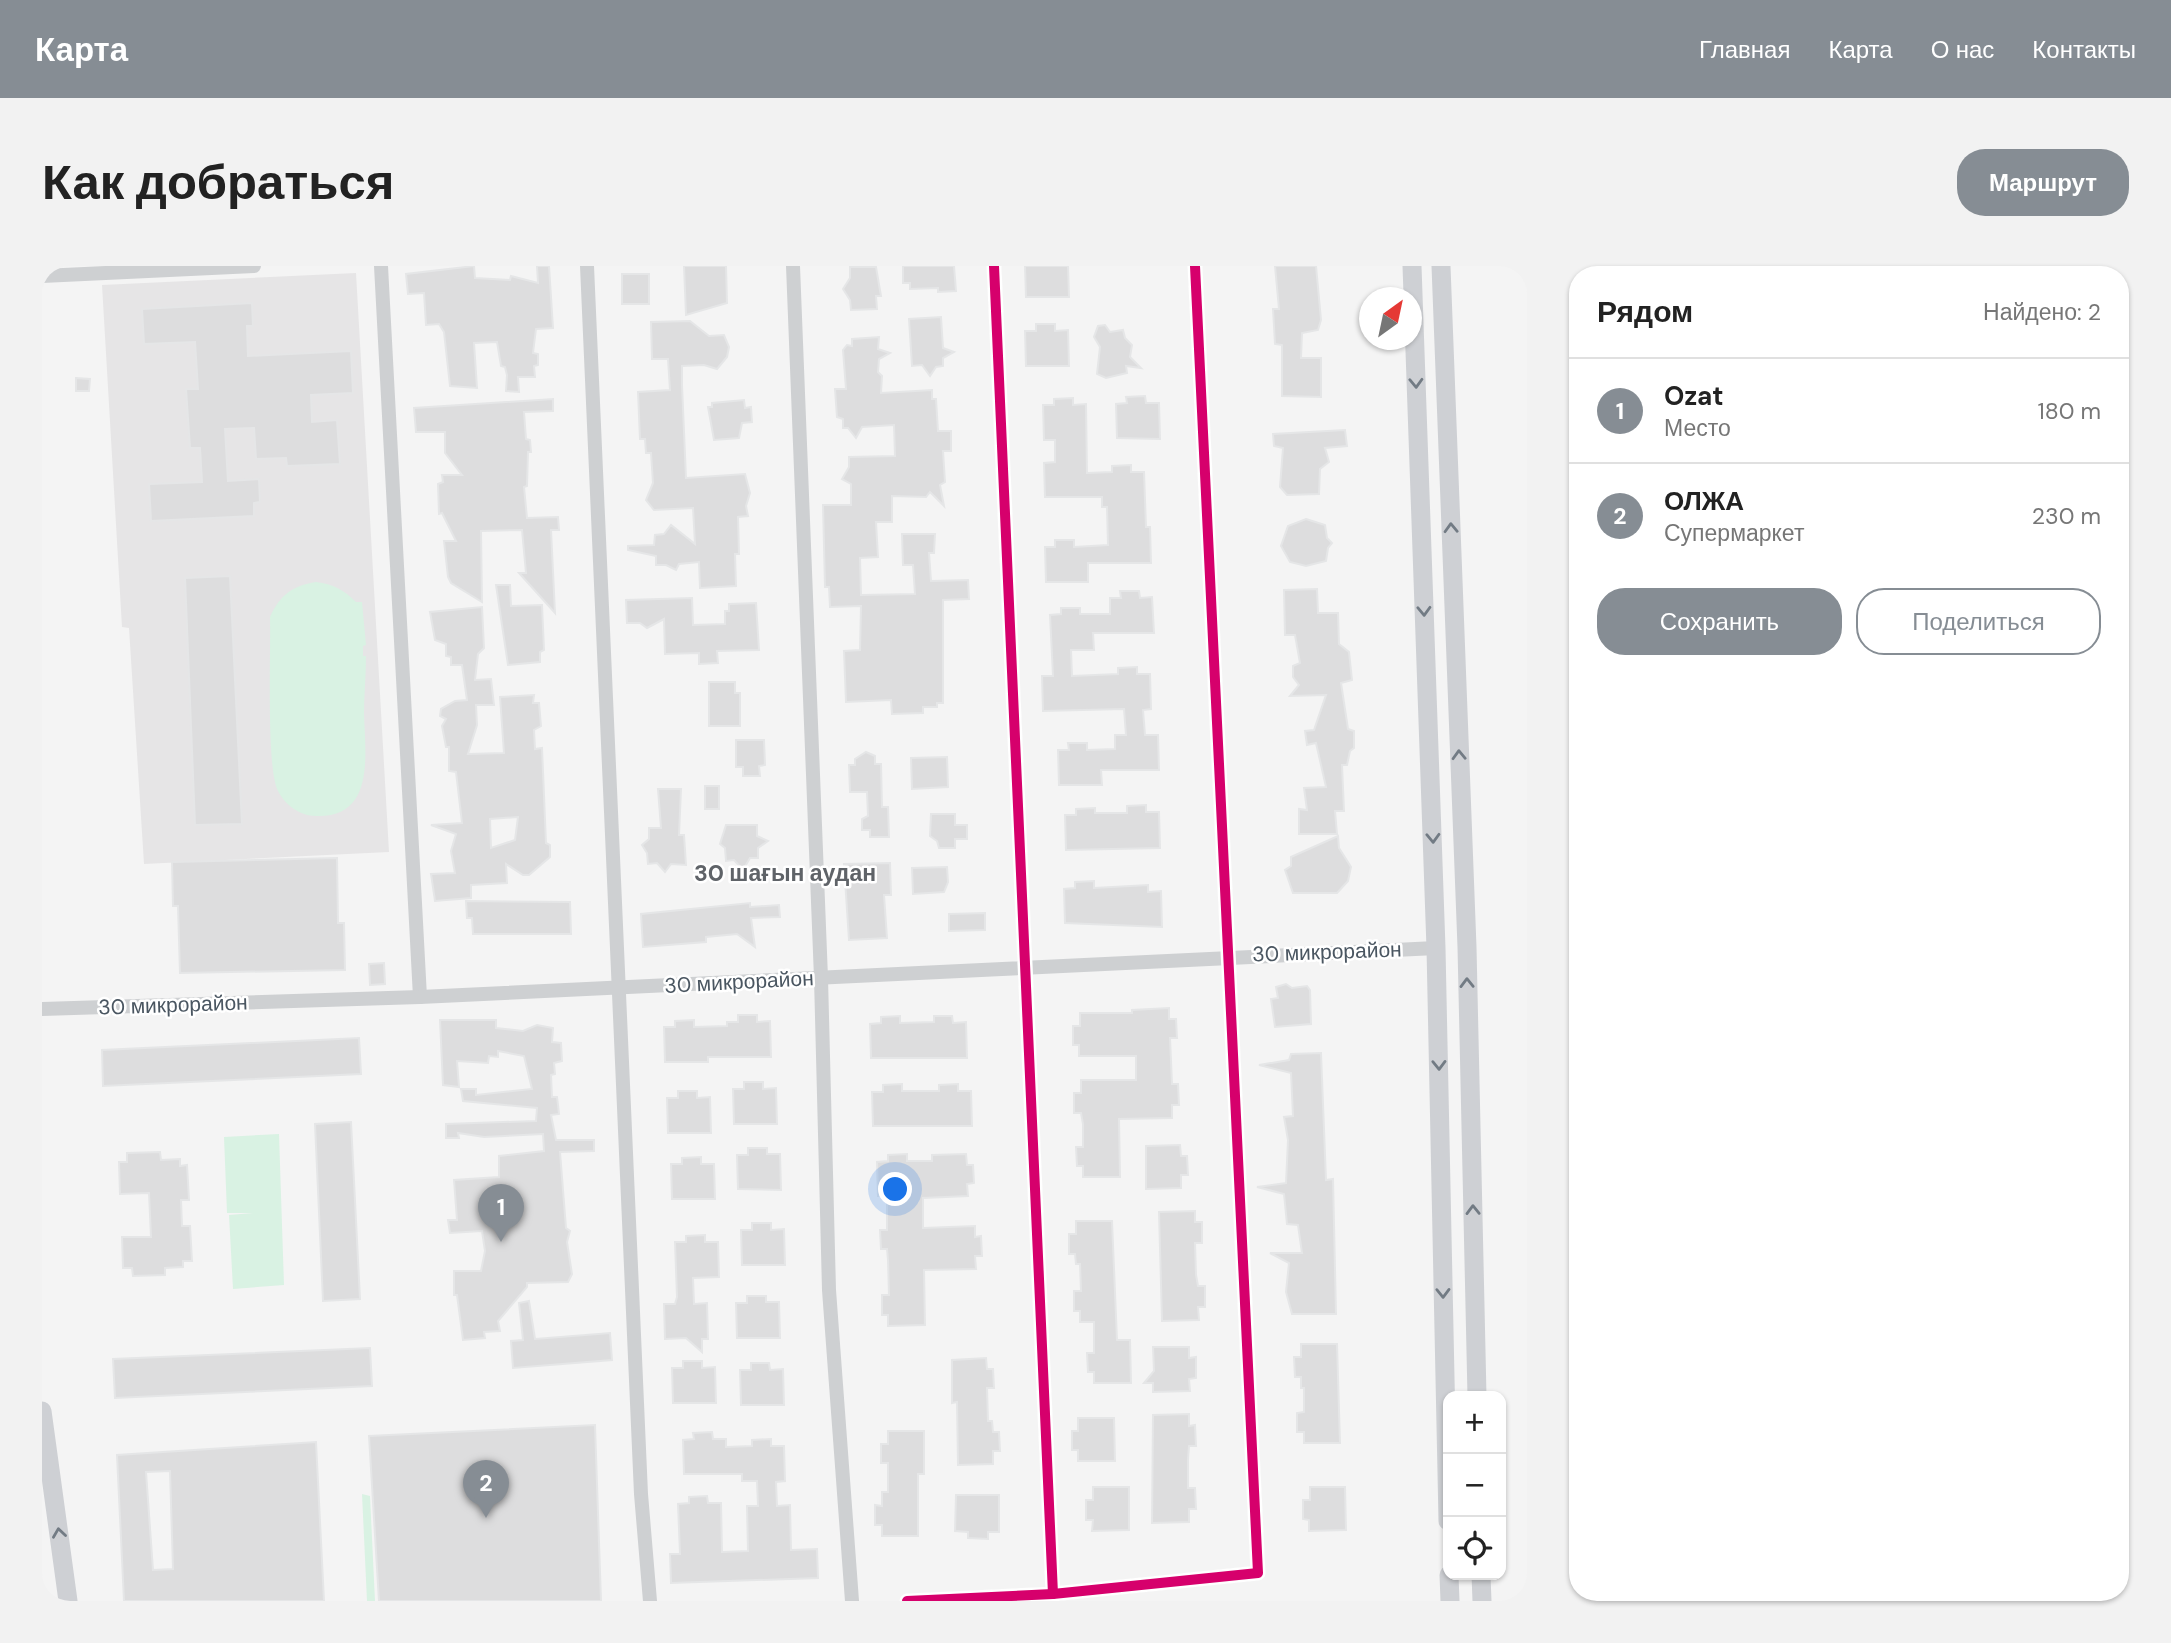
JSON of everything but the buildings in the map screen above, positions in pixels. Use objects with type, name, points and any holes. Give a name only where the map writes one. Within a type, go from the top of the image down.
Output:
[{"type":"main road","points":[[1412,266],[1436,948],[1448,1517]]},
{"type":"main road","points":[[1441,266],[1467,947],[1477,1391]]},
{"type":"main road","points":[[42,1411],[68,1601]]},
{"type":"main road","points":[[1449,1580],[1450,1601]]},
{"type":"main road","points":[[1481,1580],[1482,1601]]},
{"type":"street","points":[[42,276],[254,266]]},
{"type":"street","points":[[381,266],[420,997]]},
{"type":"street","points":[[587,266],[621,988],[641,1494],[650,1601]]},
{"type":"street","points":[[793,266],[821,978],[829,1290],[852,1601]]},
{"type":"street","points":[[994,266],[1053,1594]]},
{"type":"street","points":[[907,1601],[1053,1594],[1258,1573],[1195,266]]},
{"type":"street","name":"30 микрорайон","points":[[42,1009],[420,997],[1436,948]]},
{"type":"shaded area","points":[[356,273],[389,852],[144,864],[129,628],[122,627],[102,285]]},
{"type":"green space","points":[[316,582],[333,586],[356,602],[362,602],[366,645],[363,646],[363,656],[366,656],[363,780],[358,795],[349,806],[335,814],[316,816],[294,809],[278,791],[274,779],[270,735],[270,617],[288,593],[300,586]]},
{"type":"green space","points":[[279,1134],[284,1285],[233,1289],[229,1215],[253,1213],[227,1213],[224,1137]]},
{"type":"green space","points":[[362,1494],[370,1496],[375,1601],[367,1601]]},
{"type":"cycle path","points":[[907,1601],[1053,1594],[994,266]]},
{"type":"cycle path","points":[[1053,1594],[1258,1573],[1195,266]]},
{"type":"place","name":"Ozat","points":[[501,1242]]},
{"type":"place","name":"ОЛЖА","points":[[486,1518]]},
{"type":"district","name":"30 шағын аудан","points":[[785,873]]}]
